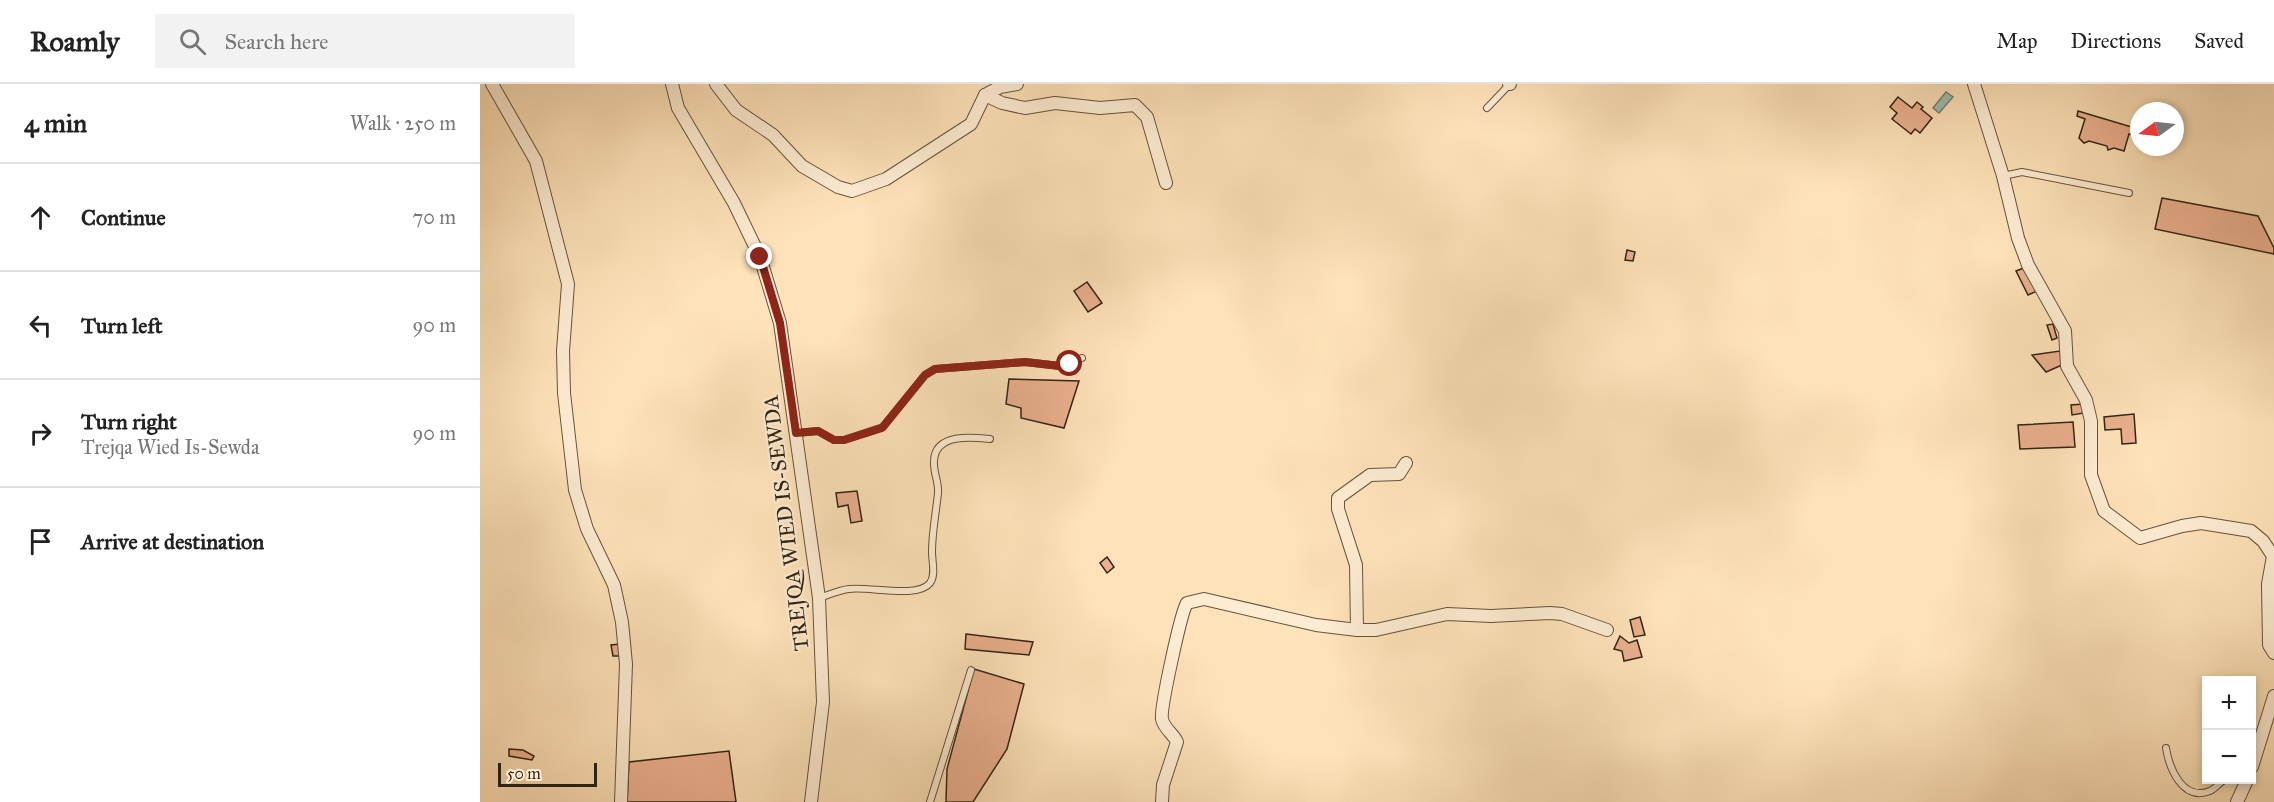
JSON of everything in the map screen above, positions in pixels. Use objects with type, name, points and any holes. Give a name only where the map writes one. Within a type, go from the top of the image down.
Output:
[{"type":"street","points":[[493,84],[536,161],[568,284],[562,351],[564,393],[575,490],[587,529],[614,585],[622,622],[626,664],[621,802]]},
{"type":"street","name":"TREJQA WIED IS-SEWDA","points":[[672,84],[678,108],[734,203],[768,277],[780,323],[819,598],[822,711],[811,802]]},
{"type":"street","points":[[716,84],[736,110],[772,135],[802,166],[838,187],[852,190],[886,179],[970,124],[985,95],[1000,87],[1017,84]]},
{"type":"street","points":[[1974,84],[2003,176],[2018,238],[2028,265],[2065,332],[2067,366],[2086,400],[2091,421],[2091,475],[2104,511],[2140,538],[2201,523],[2251,531],[2263,541],[2273,556],[2268,584],[2269,645],[2274,653]]},
{"type":"street","points":[[985,95],[1002,103],[1025,108],[1055,103],[1100,108],[1135,105],[1147,117],[1166,183]]},
{"type":"street","points":[[1357,630],[1356,559],[1338,509],[1338,498],[1370,476],[1399,474],[1406,463]]},
{"type":"street","points":[[1162,802],[1163,785],[1177,742],[1162,723],[1161,710],[1174,657],[1179,623],[1187,603],[1191,600],[1203,599],[1316,625],[1357,630],[1376,630],[1447,614],[1491,616],[1556,613],[1606,630]]},
{"type":"street","points":[[2256,754],[2274,696]]},
{"type":"street","points":[[2237,802],[2245,784]]},
{"type":"lane","points":[[1487,108],[1510,84]]},
{"type":"lane","points":[[2003,176],[2022,172],[2129,193]]},
{"type":"lane","points":[[796,433],[818,431],[834,440],[844,440],[882,428],[925,375],[935,369],[1025,362],[1060,366],[1082,358]]},
{"type":"lane","points":[[819,598],[847,589],[865,588],[910,592],[922,589],[929,584],[933,574],[932,530],[938,493],[933,463],[935,453],[952,439],[963,436],[990,439]]},
{"type":"lane","points":[[930,802],[970,670]]},
{"type":"lane","points":[[2166,748],[2171,773],[2176,780],[2199,793],[2208,792],[2219,784]]},
{"type":"water","points":[[1946,92],[1953,97],[1939,113],[1933,108]]},
{"type":"building","points":[[1898,97],[1912,108],[1917,102],[1923,107],[1921,109],[1932,118],[1920,133],[1915,129],[1911,134],[1892,119],[1897,113],[1890,107]]},
{"type":"building","points":[[2078,111],[2130,127],[2130,134],[2124,151],[2114,148],[2108,150],[2107,146],[2089,141],[2084,143],[2079,138],[2085,119],[2077,116]]},
{"type":"building","points":[[2162,198],[2258,216],[2274,248],[2274,254],[2155,229]]},
{"type":"building","points":[[1627,250],[1635,252],[1633,261],[1625,260]]},
{"type":"building","points":[[2024,268],[2037,291],[2028,295],[2016,271]]},
{"type":"building","points":[[1087,282],[1102,303],[1088,312],[1074,291]]},
{"type":"building","points":[[2053,324],[2057,338],[2052,340],[2047,325]]},
{"type":"building","points":[[2060,351],[2062,365],[2046,372],[2032,355]]},
{"type":"building","points":[[1009,379],[1079,381],[1064,428],[1021,418],[1021,408],[1006,404]]},
{"type":"building","points":[[2083,404],[2084,413],[2072,415],[2071,405]]},
{"type":"building","points":[[2134,414],[2136,443],[2122,444],[2121,429],[2105,430],[2104,417]]},
{"type":"building","points":[[2073,422],[2075,447],[2020,449],[2018,425]]},
{"type":"building","points":[[857,491],[862,521],[851,523],[848,505],[838,507],[836,493]]},
{"type":"building","points":[[1107,557],[1114,567],[1107,573],[1100,563]]},
{"type":"building","points":[[1640,617],[1645,635],[1634,637],[1630,620]]},
{"type":"building","points":[[966,634],[1033,642],[1029,655],[965,649]]},
{"type":"building","points":[[1620,636],[1629,643],[1637,640],[1642,657],[1624,661],[1622,651],[1614,649]]},
{"type":"building","points":[[620,644],[620,656],[613,656],[611,645]]},
{"type":"building","points":[[974,669],[1024,684],[1007,749],[973,802],[946,802],[947,769]]},
{"type":"building","points":[[509,749],[523,750],[534,756],[532,760],[509,756]]},
{"type":"building","points":[[729,751],[736,802],[627,802],[629,762]]},
{"type":"route","points":[[760,257],[768,277],[780,323],[796,433],[818,431],[834,440],[844,440],[882,428],[925,375],[935,369],[1025,362],[1060,366],[1070,364]]}]
